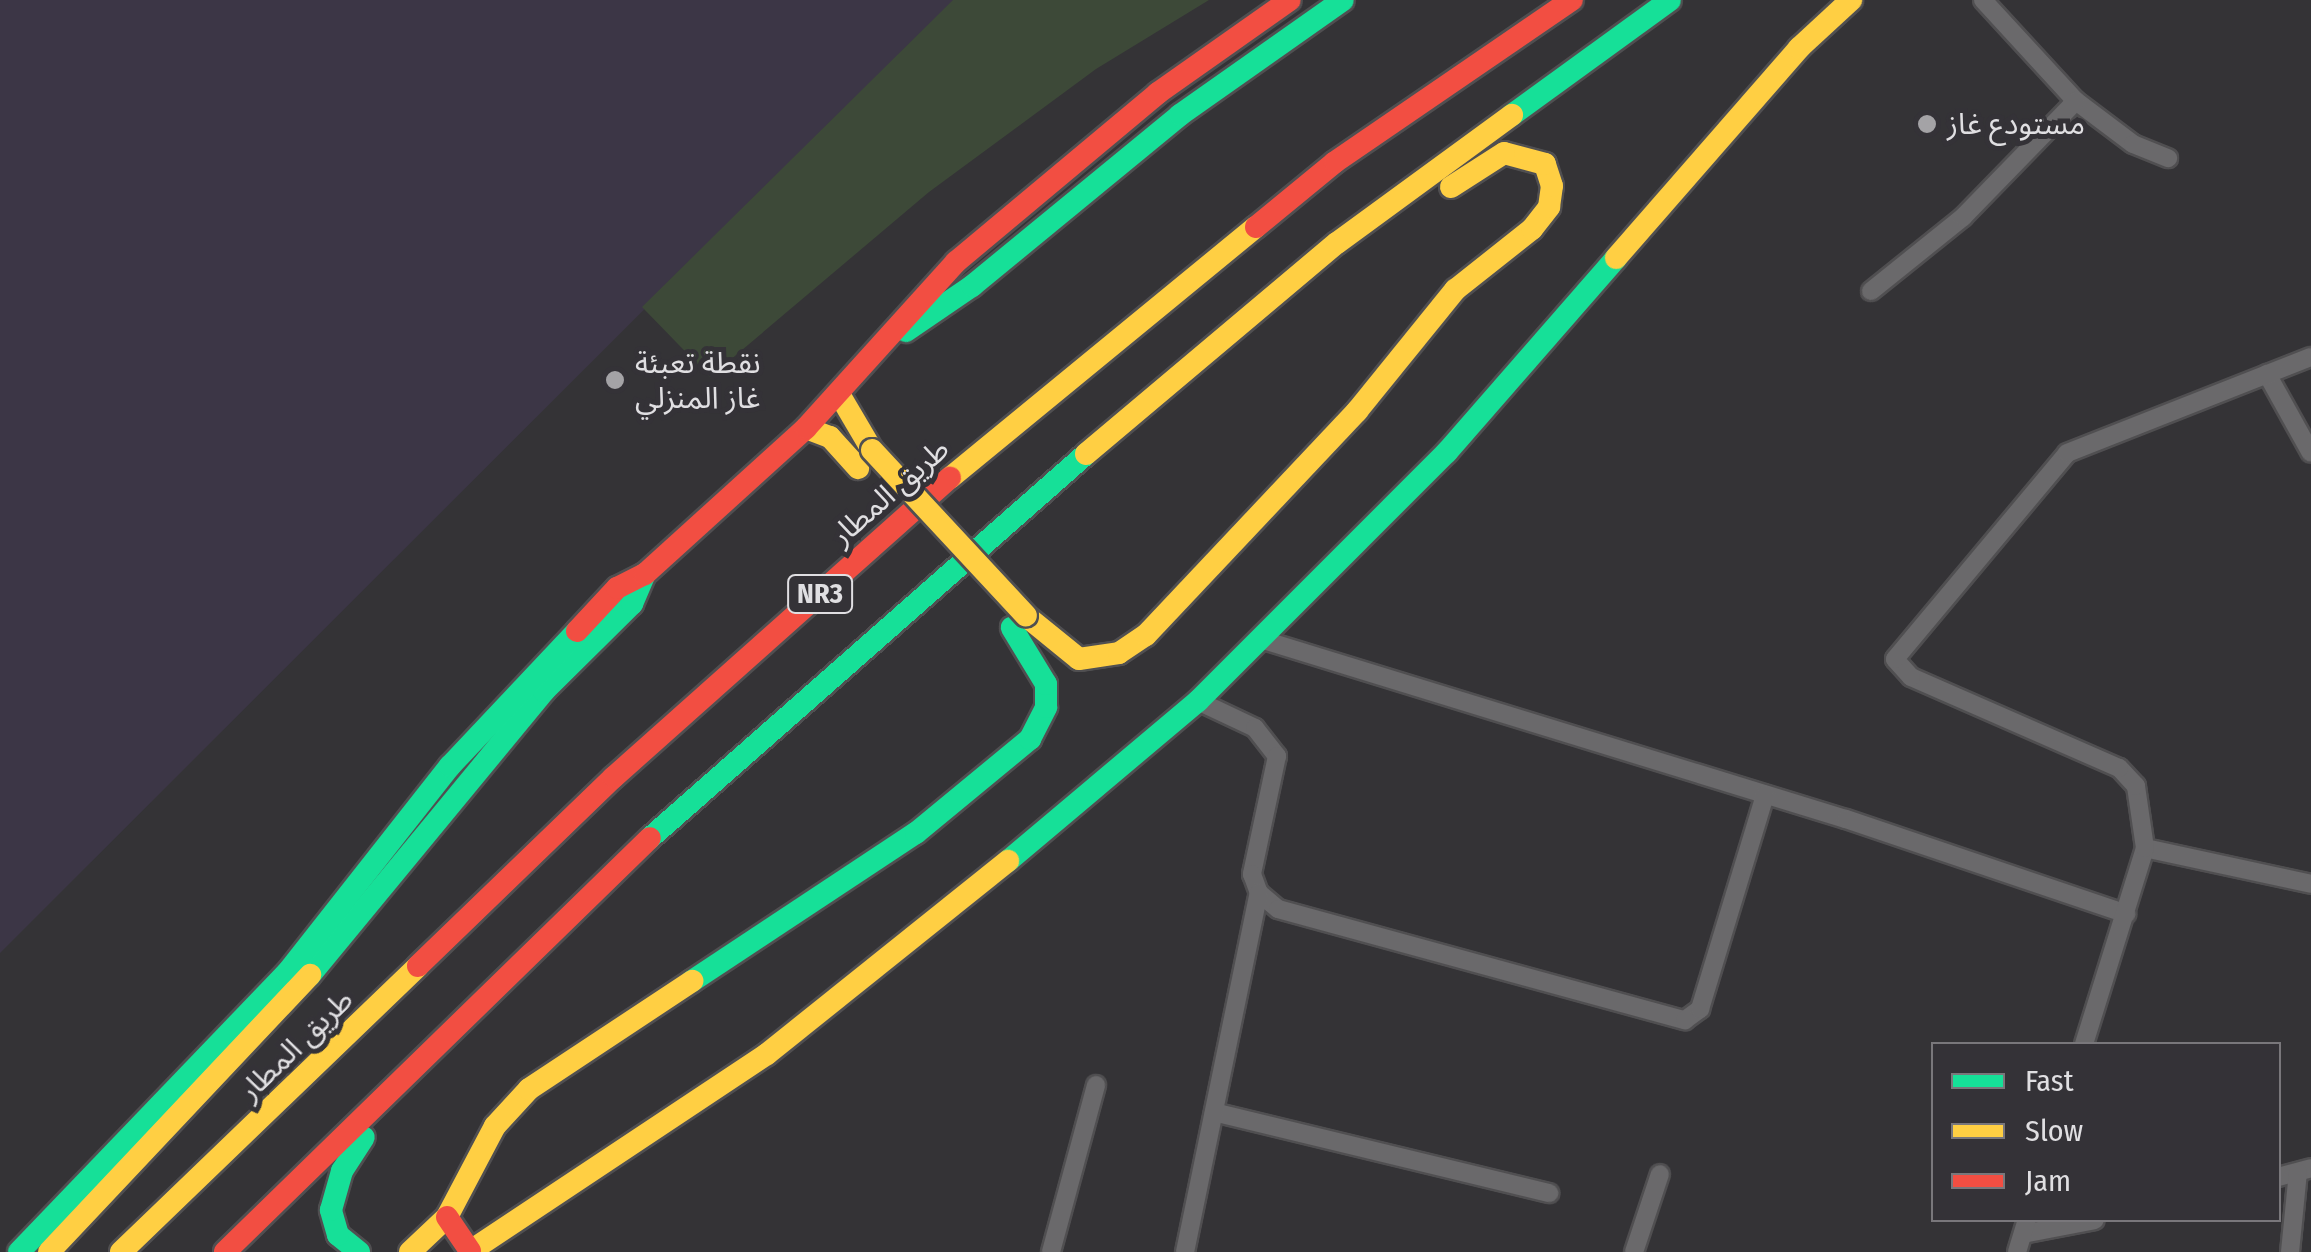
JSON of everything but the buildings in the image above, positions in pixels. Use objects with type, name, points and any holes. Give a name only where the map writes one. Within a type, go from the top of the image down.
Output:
[{"type":"main road","points":[[49,1252],[293,980],[530,675],[616,588],[645,574],[806,428],[956,262],[1158,93],[1290,0]]},
{"type":"main road","points":[[869,357],[972,286],[1180,115],[1343,0]]},
{"type":"main road","name":"طريق المطار","points":[[121,1252],[614,776],[955,474],[1335,162],[1572,0]]},
{"type":"main road","name":"NR3","points":[[226,1252],[390,1095],[610,874],[1143,403],[1337,244],[1670,0]]},
{"type":"main road","points":[[447,1217],[470,1252],[767,1054],[886,964],[1198,701],[1447,452],[1799,48],[1852,0]]},
{"type":"main road","points":[[806,428],[865,459],[1019,622],[1079,659],[1119,653],[1146,635],[1357,411],[1456,290],[1532,229],[1549,206],[1545,164],[1504,153],[1482,165],[1284,311],[1143,403]]},
{"type":"main road","points":[[839,394],[865,459]]},
{"type":"main road","points":[[410,1252],[447,1217],[495,1126],[529,1090],[887,854],[1030,740],[1046,708],[1046,684],[1019,622]]},
{"type":"main road","points":[[19,1252],[293,980]]},
{"type":"main road","points":[[359,1252],[338,1235],[334,1191],[390,1095]]},
{"type":"street","points":[[1984,0],[2076,100],[2132,144],[2168,158]]},
{"type":"street","points":[[1871,291],[1963,217],[2076,100]]},
{"type":"street","points":[[2085,1042],[2145,848],[2136,786],[2118,768],[1911,677],[1895,659],[2067,453],[2311,357]]},
{"type":"street","points":[[2267,374],[2311,453]]},
{"type":"street","points":[[1260,639],[1765,795],[2126,914]]},
{"type":"street","points":[[1185,1252],[1258,893],[1255,844],[1276,756],[1255,728],[1198,701]]},
{"type":"street","points":[[1258,893],[1278,909],[1685,1020],[1700,1009],[1765,795]]},
{"type":"street","points":[[2145,848],[2311,884]]},
{"type":"street","points":[[1051,1252],[1096,1085]]},
{"type":"street","points":[[1214,1112],[1549,1193]]},
{"type":"street","points":[[2290,1252],[2304,1170]]},
{"type":"street","points":[[1634,1252],[1660,1174]]},
{"type":"street","points":[[2022,1235],[2085,1222]]},
{"type":"shaded area","points":[[0,0],[954,0],[0,953]]},
{"type":"green space","points":[[953,0],[1209,0],[1096,69],[929,192],[710,377],[642,307]]},
{"type":"traffic: fast","points":[[906,331],[972,286],[1180,115],[1343,0]]},
{"type":"traffic: fast","points":[[1512,115],[1670,0]]},
{"type":"traffic: fast","points":[[1008,861],[1198,701],[1447,452],[1616,258]]},
{"type":"traffic: fast","points":[[650,838],[1086,454]]},
{"type":"traffic: fast","points":[[310,975],[544,691],[632,604],[645,574]]},
{"type":"traffic: fast","points":[[692,981],[916,833],[1030,739],[1046,707],[1046,684],[1012,628]]},
{"type":"traffic: fast","points":[[19,1252],[287,973],[450,766],[577,631]]},
{"type":"traffic: fast","points":[[359,1252],[338,1235],[331,1210],[342,1171],[364,1137]]},
{"type":"traffic: slow","points":[[1616,258],[1799,48],[1851,0]]},
{"type":"traffic: slow","points":[[1086,454],[1337,243],[1512,115]]},
{"type":"traffic: slow","points":[[1026,616],[1079,659],[1119,653],[1146,635],[1357,411],[1455,290],[1532,229],[1549,207],[1552,186],[1545,164],[1504,153],[1451,187]]},
{"type":"traffic: slow","points":[[950,478],[1256,227]]},
{"type":"traffic: slow","points":[[839,394],[872,450]]},
{"type":"traffic: slow","points":[[806,428],[830,437],[858,468]]},
{"type":"traffic: slow","points":[[872,450],[1026,616]]},
{"type":"traffic: slow","points":[[469,1252],[767,1054],[1008,861]]},
{"type":"traffic: slow","points":[[121,1252],[418,966]]},
{"type":"traffic: slow","points":[[49,1252],[310,975]]},
{"type":"traffic: slow","points":[[410,1252],[447,1217],[495,1126],[529,1089],[692,981]]},
{"type":"traffic: jam","points":[[577,631],[617,588],[645,574],[806,428],[956,262],[1158,93],[1290,0]]},
{"type":"traffic: jam","points":[[1256,227],[1335,162],[1572,0]]},
{"type":"traffic: jam","points":[[418,966],[614,777],[950,478]]},
{"type":"traffic: jam","points":[[225,1252],[650,838]]},
{"type":"traffic: jam","points":[[447,1217],[470,1251]]},
{"type":"place","name":"مستودع غاز","points":[[1927,124]]},
{"type":"place","name":"نقطة تعبئة غاز المنزلي","points":[[615,380]]}]
